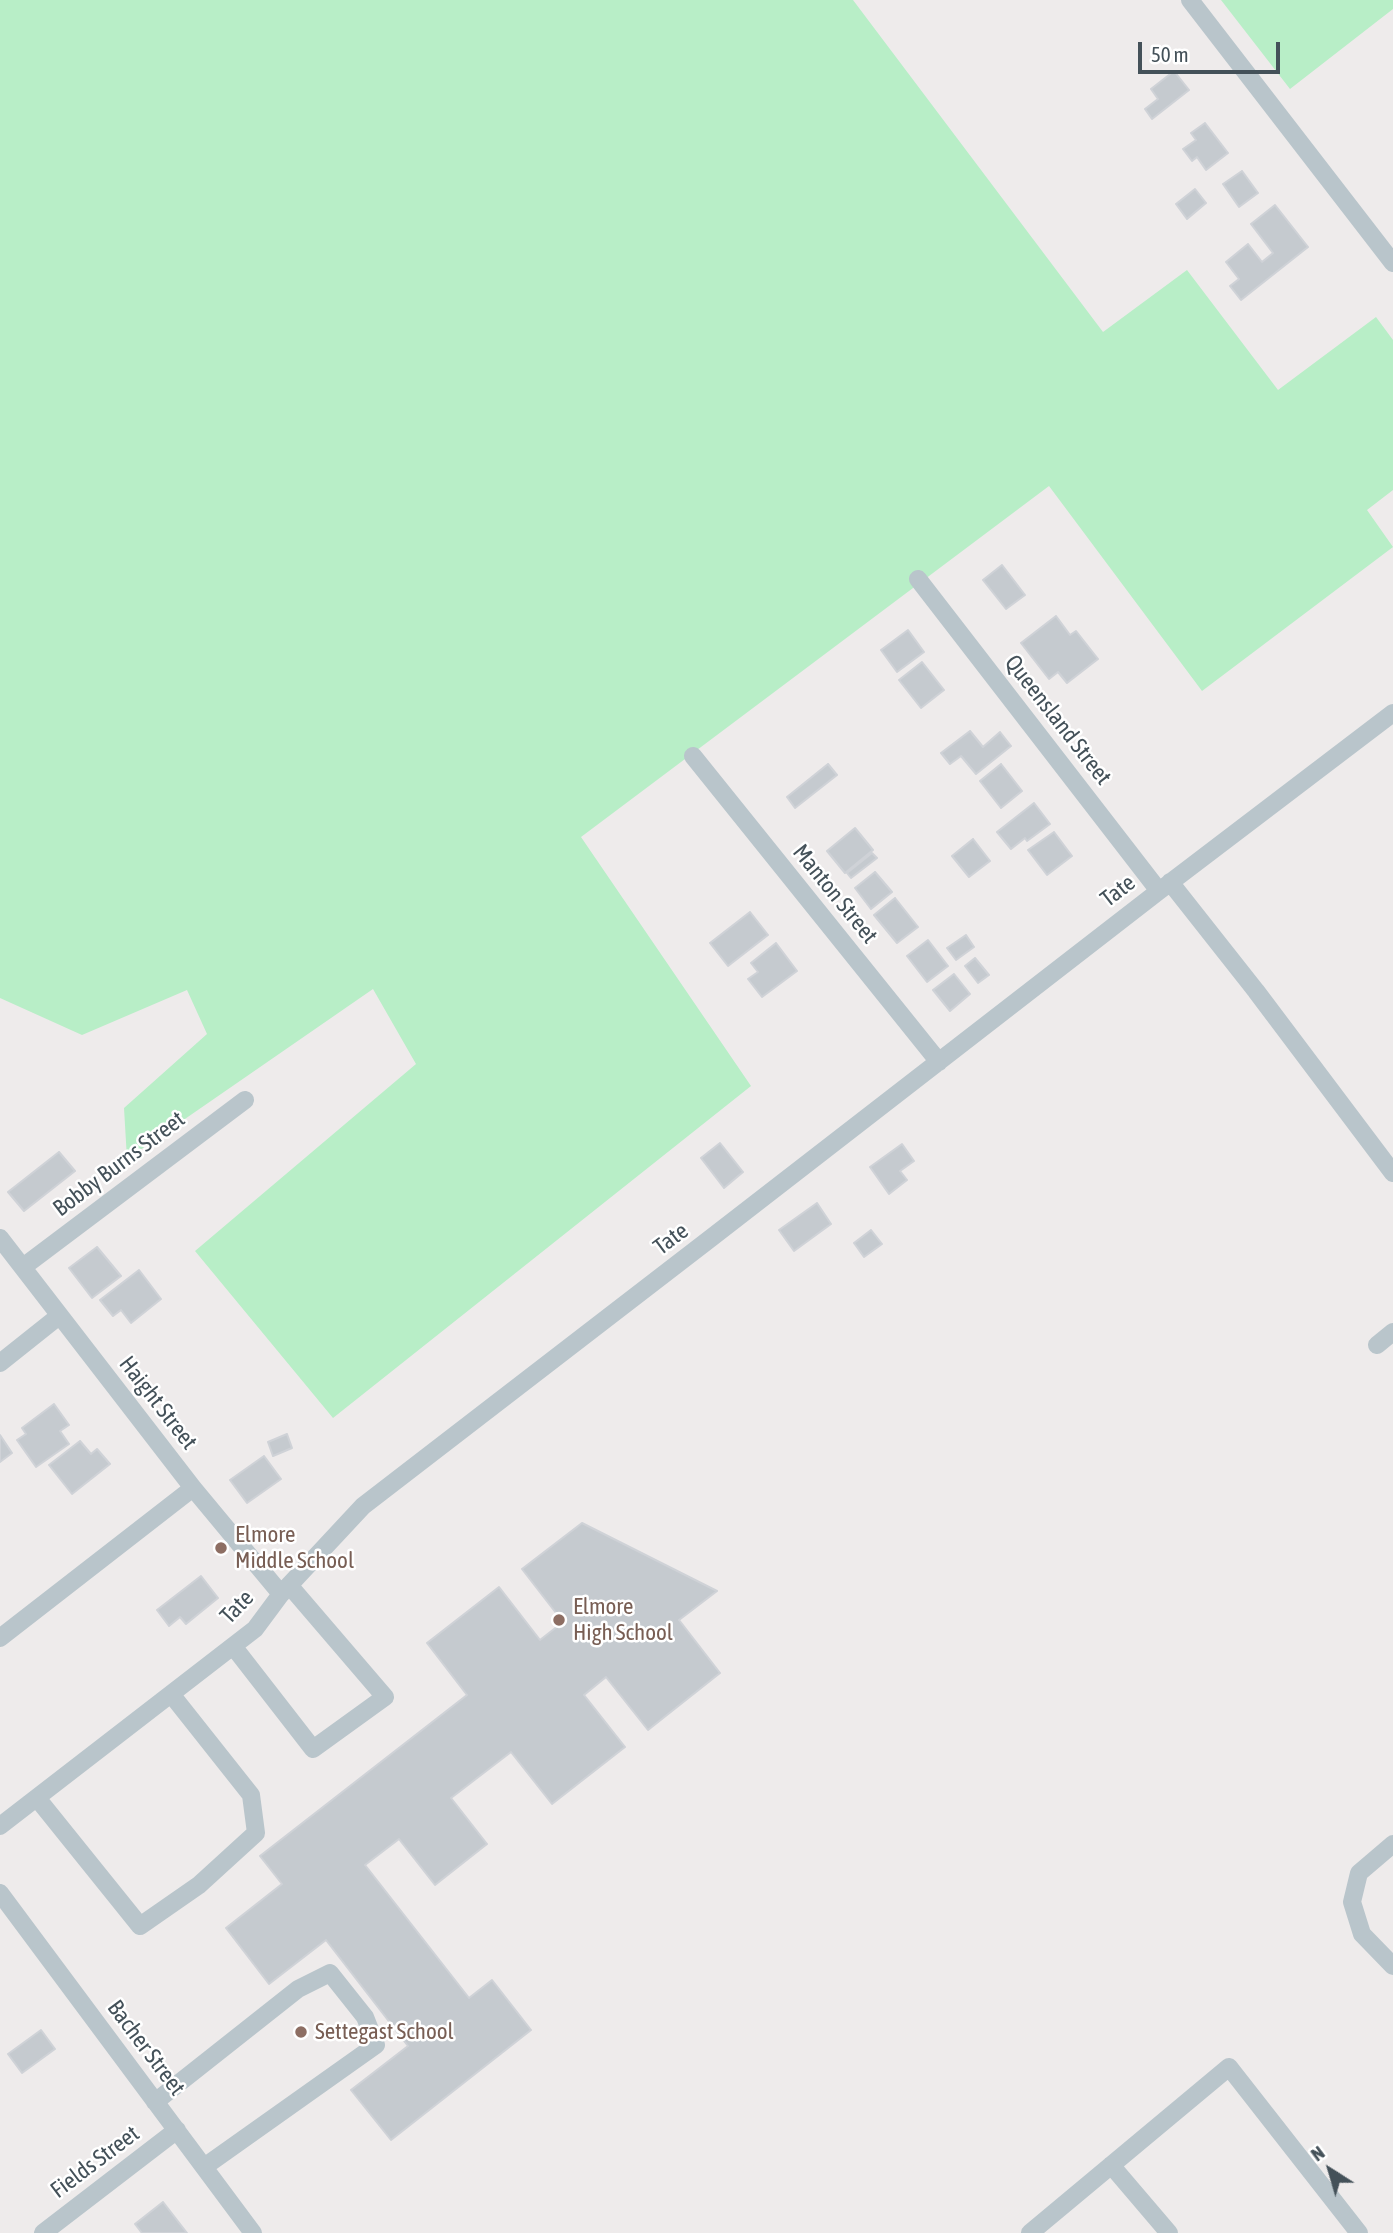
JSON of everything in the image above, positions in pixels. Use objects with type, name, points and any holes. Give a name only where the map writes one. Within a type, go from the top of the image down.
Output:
[{"type":"street","points":[[1190,0],[1393,263]]},
{"type":"street","name":"Queensland Street","points":[[918,579],[1165,886],[1256,990],[1393,1173]]},
{"type":"street","name":"Tate","points":[[0,1826],[255,1629],[285,1589],[363,1506],[1393,713]]},
{"type":"street","name":"Manton Street","points":[[693,756],[939,1062]]},
{"type":"street","name":"Bobby Burns Street","points":[[23,1267],[245,1100]]},
{"type":"street","name":"Haight Street","points":[[0,1238],[193,1488],[386,1697],[313,1749],[233,1646]]},
{"type":"street","points":[[0,1363],[59,1316]]},
{"type":"street","points":[[1377,1345],[1393,1332]]},
{"type":"street","points":[[0,1638],[193,1488]]},
{"type":"street","points":[[37,1798],[140,1926],[199,1885],[256,1833],[251,1795],[171,1694]]},
{"type":"street","points":[[1393,1844],[1359,1872],[1352,1902],[1362,1934],[1393,1965]]},
{"type":"street","name":"Bacher Street","points":[[0,1893],[253,2233]]},
{"type":"street","points":[[155,2102],[298,1989],[330,1973],[365,2017],[376,2045],[204,2167]]},
{"type":"street","points":[[1030,2233],[1229,2067],[1359,2233]]},
{"type":"street","name":"Fields Street","points":[[43,2233],[177,2130]]},
{"type":"street","points":[[1111,2165],[1169,2233]]},
{"type":"green space","points":[[0,0],[853,0],[1103,332],[1187,270],[1278,390],[1376,317],[1393,340],[1393,490],[1367,510],[1393,547],[1202,691],[1049,486],[581,837],[751,1086],[333,1418],[195,1251],[416,1064],[373,989],[127,1159],[124,1108],[207,1034],[187,990],[82,1035],[0,998]]},
{"type":"green space","points":[[1221,0],[1393,0],[1393,9],[1290,89]]},
{"type":"building","points":[[1174,71],[1189,90],[1152,119],[1145,109],[1158,99],[1151,89]]},
{"type":"building","points":[[1205,123],[1228,153],[1206,170],[1197,157],[1192,161],[1183,149],[1196,140],[1191,133]]},
{"type":"building","points":[[1242,171],[1258,193],[1239,207],[1223,184]]},
{"type":"building","points":[[1195,189],[1206,203],[1187,219],[1176,204]]},
{"type":"building","points":[[1275,205],[1308,247],[1241,300],[1230,286],[1239,279],[1226,262],[1248,244],[1262,262],[1273,253],[1251,224]]},
{"type":"building","points":[[1002,565],[1025,595],[1006,609],[983,580]]},
{"type":"building","points":[[1056,616],[1070,635],[1076,631],[1098,659],[1067,683],[1058,672],[1049,679],[1021,643]]},
{"type":"building","points":[[908,630],[924,652],[897,672],[881,650]]},
{"type":"building","points":[[922,662],[944,690],[921,708],[899,680]]},
{"type":"building","points":[[970,731],[983,747],[1000,732],[1011,746],[976,774],[961,756],[950,764],[941,753]]},
{"type":"building","points":[[828,764],[837,775],[795,808],[787,797]]},
{"type":"building","points":[[1001,764],[1022,791],[1001,808],[980,781]]},
{"type":"building","points":[[1034,803],[1050,824],[1011,849],[997,832]]},
{"type":"building","points":[[855,828],[873,850],[845,873],[827,851]]},
{"type":"building","points":[[1054,832],[1072,856],[1047,875],[1028,850]]},
{"type":"building","points":[[973,839],[990,861],[969,877],[952,856]]},
{"type":"building","points":[[872,853],[877,858],[851,878],[847,873]]},
{"type":"building","points":[[875,872],[892,892],[871,909],[855,888]]},
{"type":"building","points":[[895,898],[918,927],[897,943],[874,915]]},
{"type":"building","points":[[750,912],[768,935],[728,966],[710,943]]},
{"type":"building","points":[[966,935],[974,947],[956,960],[947,948]]},
{"type":"building","points":[[928,940],[948,966],[927,982],[907,956]]},
{"type":"building","points":[[776,943],[797,971],[762,997],[748,979],[758,972],[751,963]]},
{"type":"building","points":[[975,958],[989,975],[978,983],[965,966]]},
{"type":"building","points":[[954,974],[970,994],[950,1011],[933,990]]},
{"type":"building","points":[[720,1143],[743,1172],[724,1188],[701,1158]]},
{"type":"building","points":[[902,1144],[914,1161],[900,1171],[907,1180],[889,1194],[870,1167]]},
{"type":"building","points":[[59,1152],[75,1171],[24,1211],[8,1192]]},
{"type":"building","points":[[817,1203],[831,1224],[794,1251],[779,1230]]},
{"type":"building","points":[[871,1230],[882,1244],[864,1257],[854,1243]]},
{"type":"building","points":[[97,1247],[121,1276],[92,1298],[69,1268]]},
{"type":"building","points":[[139,1270],[161,1299],[131,1323],[121,1310],[113,1316],[100,1300]]},
{"type":"building","points":[[54,1404],[69,1425],[60,1431],[69,1444],[36,1467],[17,1440],[26,1434],[22,1428]]},
{"type":"building","points":[[287,1434],[292,1448],[273,1456],[268,1442]]},
{"type":"building","points":[[0,1435],[12,1453],[0,1462]]},
{"type":"building","points":[[80,1441],[91,1454],[97,1449],[110,1464],[72,1494],[49,1465]]},
{"type":"building","points":[[264,1456],[281,1479],[247,1503],[230,1480]]},
{"type":"building","points":[[582,1523],[717,1591],[679,1620],[720,1673],[648,1730],[606,1677],[584,1695],[625,1747],[552,1804],[511,1752],[451,1798],[487,1844],[435,1885],[399,1839],[365,1865],[469,1998],[492,1980],[531,2030],[391,2140],[351,2090],[408,2046],[326,1940],[269,1984],[226,1928],[282,1884],[260,1856],[467,1695],[427,1643],[499,1587],[540,1640],[563,1622],[522,1569]]},
{"type":"building","points":[[201,1576],[218,1598],[186,1624],[180,1617],[169,1626],[157,1610]]},
{"type":"building","points":[[41,2030],[55,2049],[22,2073],[8,2054]]},
{"type":"building","points":[[163,2202],[187,2233],[142,2233],[135,2224]]},
{"type":"place","name":"Elmore Middle School","points":[[221,1548]]},
{"type":"place","name":"Elmore High School","points":[[559,1620]]},
{"type":"place","name":"Settegast School","points":[[301,2032]]}]
